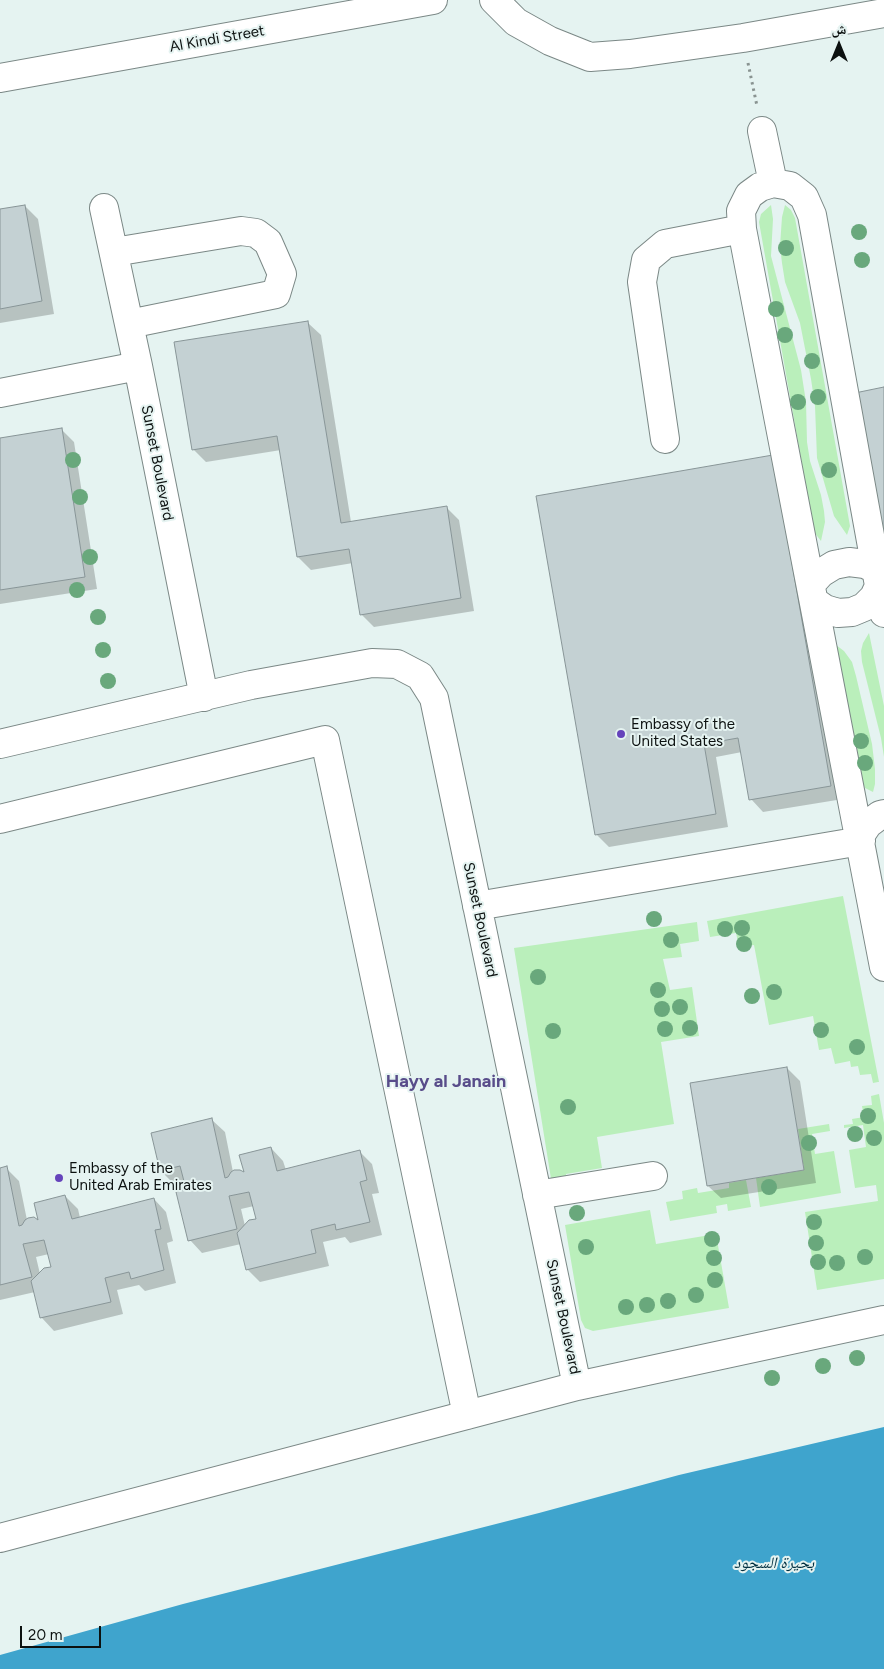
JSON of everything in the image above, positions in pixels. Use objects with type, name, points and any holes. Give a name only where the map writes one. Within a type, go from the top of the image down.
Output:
[{"type":"street","name":"Al Kindi Street","points":[[0,78],[433,0]]},
{"type":"street","points":[[494,0],[516,22],[550,41],[590,57],[630,54],[743,38],[884,13]]},
{"type":"street","points":[[762,131],[773,183]]},
{"type":"street","points":[[884,612],[880,577],[812,215],[804,197],[790,186],[773,183],[760,187],[749,195],[741,211],[742,229],[813,593],[867,849],[884,967]]},
{"type":"street","name":"Sunset Boulevard","points":[[104,208],[138,366],[204,697]]},
{"type":"street","points":[[665,439],[642,282],[646,260],[665,244],[742,229]]},
{"type":"street","points":[[114,252],[242,231],[256,233],[268,242],[282,274],[276,294],[129,324]]},
{"type":"street","points":[[0,393],[138,366]]},
{"type":"street","points":[[813,593],[821,573],[834,565],[849,562],[864,564],[880,577]]},
{"type":"street","points":[[813,593],[825,609],[838,613],[852,612],[864,607],[874,597],[880,577]]},
{"type":"street","name":"Sunset Boulevard","points":[[0,744],[251,686],[372,663],[397,664],[420,676],[434,698],[577,1386]]},
{"type":"street","points":[[0,819],[325,740],[467,1415]]},
{"type":"street","points":[[867,849],[868,824],[884,814]]},
{"type":"street","points":[[477,906],[867,849]]},
{"type":"street","points":[[538,1195],[653,1176]]},
{"type":"street","points":[[0,1538],[577,1386],[884,1320]]},
{"type":"path","points":[[743,38],[762,131]]},
{"type":"green space","points":[[771,205],[773,219],[771,256],[801,370],[806,402],[807,442],[810,461],[824,511],[825,522],[821,541],[814,532],[759,222],[761,214]]},
{"type":"green space","points":[[785,205],[791,210],[795,218],[850,526],[847,535],[834,516],[817,458],[815,406],[811,379],[800,323],[785,282],[782,263],[780,246],[782,217]]},
{"type":"green space","points":[[869,633],[884,706],[884,757],[862,662],[861,651]]},
{"type":"green space","points":[[836,645],[844,651],[852,662],[856,676],[872,744],[875,769],[873,792],[865,788],[861,780]]},
{"type":"green space","points":[[843,896],[879,1082],[873,1083],[871,1074],[860,1075],[858,1066],[851,1067],[850,1061],[835,1064],[831,1048],[819,1050],[813,1016],[769,1025],[754,945],[739,947],[736,933],[710,937],[707,921]]},
{"type":"green space","points":[[697,922],[699,941],[680,944],[682,957],[663,959],[670,990],[692,987],[699,1036],[661,1042],[674,1124],[597,1137],[602,1168],[566,1174],[567,1183],[552,1185],[514,948]]},
{"type":"green space","points":[[879,1094],[884,1123],[884,1279],[817,1290],[805,1212],[878,1201],[876,1185],[855,1188],[849,1150],[866,1147],[863,1125],[844,1128],[844,1125],[853,1124],[852,1119],[864,1117],[862,1106],[872,1105],[871,1096]]},
{"type":"green space","points":[[829,1124],[830,1131],[812,1134],[815,1154],[834,1151],[841,1193],[760,1207],[756,1178],[804,1170],[798,1129]]},
{"type":"green space","points":[[746,1180],[751,1207],[728,1211],[727,1204],[716,1206],[717,1213],[670,1221],[666,1202],[683,1199],[682,1191],[697,1188],[698,1193],[729,1188],[729,1183]]},
{"type":"green space","points":[[650,1210],[656,1244],[716,1234],[729,1308],[593,1331],[585,1328],[581,1320],[565,1225]]},
{"type":"water","name":"بحيرة السجود","points":[[884,1427],[884,1669],[0,1669],[0,1655],[183,1604],[539,1513],[679,1475]]},
{"type":"building","points":[[25,205],[42,301],[0,309],[0,209]]},
{"type":"building","points":[[308,321],[341,523],[447,506],[461,598],[360,615],[349,549],[297,557],[277,436],[192,450],[174,342]]},
{"type":"building","points":[[884,387],[884,536],[850,394]]},
{"type":"building","points":[[62,428],[85,577],[0,590],[0,438]]},
{"type":"building","points":[[773,455],[831,786],[749,800],[738,738],[704,744],[716,814],[595,835],[536,496]]},
{"type":"building","points":[[787,1067],[804,1170],[707,1186],[690,1083]]},
{"type":"building","points":[[212,1118],[225,1178],[234,1170],[244,1172],[239,1155],[271,1147],[277,1171],[360,1150],[367,1180],[360,1182],[370,1222],[336,1230],[335,1224],[311,1230],[316,1253],[246,1270],[237,1233],[249,1220],[256,1219],[249,1192],[229,1196],[237,1229],[188,1241],[176,1192],[186,1189],[180,1166],[160,1171],[151,1133]]},
{"type":"building","points":[[7,1166],[19,1226],[28,1218],[34,1217],[38,1220],[34,1203],[65,1195],[72,1219],[154,1198],[161,1229],[155,1230],[164,1270],[131,1279],[129,1272],[105,1278],[111,1302],[40,1318],[31,1281],[44,1268],[51,1267],[44,1240],[23,1244],[32,1277],[0,1285],[0,1168]]},
{"type":"place","name":"Embassy of the United States","points":[[621,734]]},
{"type":"place","name":"Embassy of the United Arab Emirates","points":[[59,1178]]},
{"type":"district","name":"Hayy al Janain","points":[[446,1082]]}]
